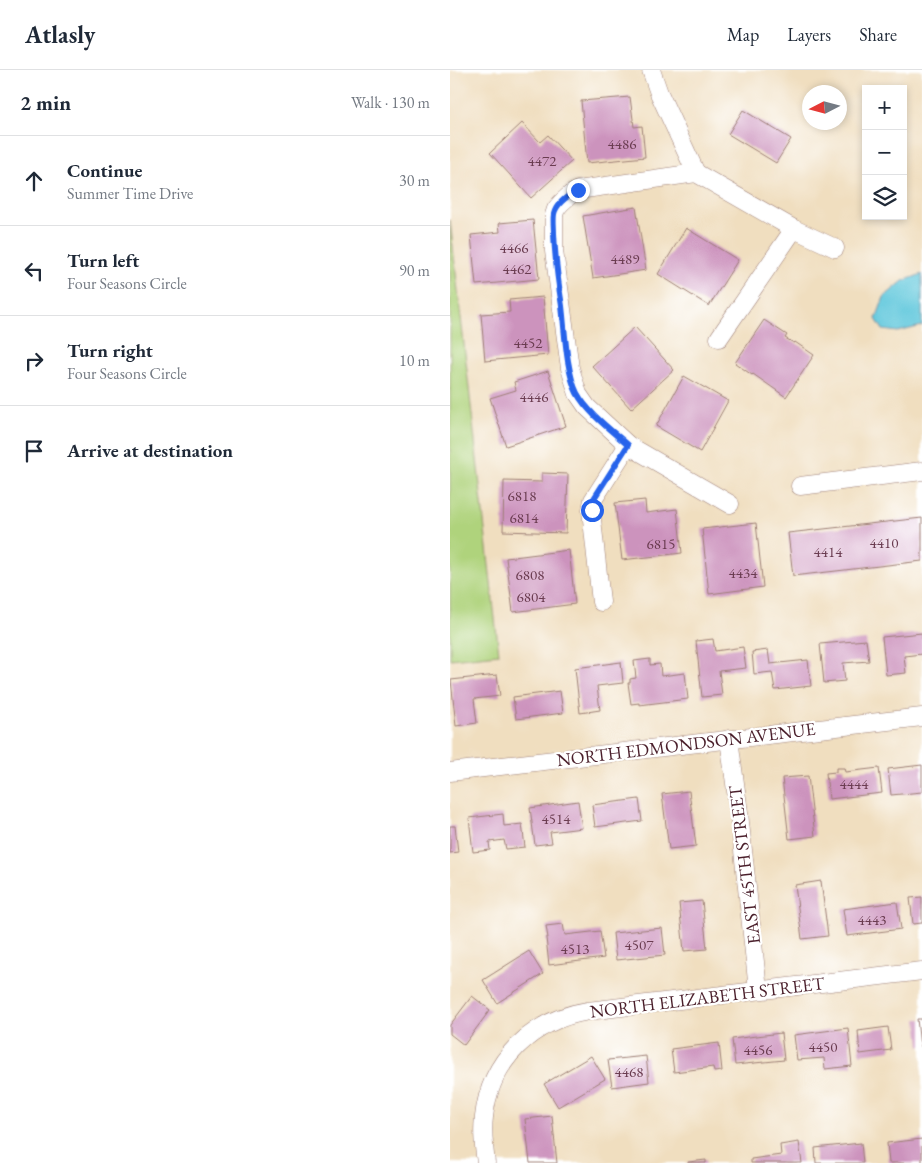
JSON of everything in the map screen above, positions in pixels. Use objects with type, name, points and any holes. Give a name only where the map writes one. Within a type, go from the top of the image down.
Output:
[{"type":"street","points":[[651,70],[659,93],[696,173],[794,230],[835,248]]},
{"type":"street","points":[[696,173],[578,190],[571,194],[556,209],[554,215],[554,251],[570,368],[576,389],[587,407],[628,445],[730,504]]},
{"type":"street","points":[[719,338],[794,230]]},
{"type":"street","points":[[601,602],[592,510],[593,500],[628,445]]},
{"type":"street","points":[[800,486],[922,471]]},
{"type":"street","name":"NORTH EDMONDSON AVENUE","points":[[450,772],[922,717]]},
{"type":"street","name":"EAST 45TH STREET","points":[[729,739],[758,990]]},
{"type":"street","name":"NORTH ELIZABETH STREET","points":[[486,1163],[483,1133],[484,1115],[490,1089],[506,1058],[531,1033],[546,1024],[570,1014],[588,1010],[922,971]]},
{"type":"green space","points":[[450,220],[499,654],[450,659]]},
{"type":"water","points":[[922,274],[922,326],[898,332],[883,330],[876,319],[884,297],[903,281]]},
{"type":"building","points":[[630,97],[634,127],[642,126],[645,157],[587,163],[581,101]]},
{"type":"building","points":[[743,110],[791,139],[776,163],[728,134]]},
{"type":"building","points":[[522,123],[540,142],[548,135],[572,161],[531,198],[490,153]]},
{"type":"building","points":[[636,207],[646,270],[593,278],[583,216]]},
{"type":"building","points":[[533,220],[539,279],[476,285],[471,235],[500,232],[499,223]]},
{"type":"building","points":[[686,228],[738,260],[709,306],[658,274]]},
{"type":"building","points":[[543,297],[548,355],[485,361],[481,314],[510,312],[509,300]]},
{"type":"building","points":[[764,320],[787,335],[785,338],[795,342],[814,355],[786,397],[735,363]]},
{"type":"building","points":[[635,327],[674,370],[631,409],[592,366]]},
{"type":"building","points":[[548,371],[566,426],[506,446],[490,398],[516,390],[514,382]]},
{"type":"building","points":[[684,376],[728,401],[700,452],[656,426]]},
{"type":"building","points":[[542,473],[568,474],[566,533],[503,531],[504,481],[542,482]]},
{"type":"building","points":[[645,500],[646,513],[677,509],[682,553],[622,560],[615,503]]},
{"type":"building","points":[[922,518],[922,561],[793,576],[788,533]]},
{"type":"building","points":[[756,523],[763,587],[709,594],[702,529]]},
{"type":"building","points":[[569,550],[575,604],[513,612],[506,558]]},
{"type":"building","points":[[922,633],[922,654],[904,656],[906,673],[886,675],[882,637]]},
{"type":"building","points":[[713,639],[715,651],[743,647],[746,668],[719,671],[722,695],[702,697],[696,641]]},
{"type":"building","points":[[866,640],[869,661],[843,663],[845,681],[824,683],[820,644]]},
{"type":"building","points":[[768,650],[770,664],[808,660],[811,686],[775,690],[772,672],[754,674],[752,652]]},
{"type":"building","points":[[650,659],[650,665],[660,664],[661,676],[685,673],[688,699],[639,705],[639,703],[631,704],[628,683],[630,683],[630,679],[636,678],[634,661]]},
{"type":"building","points":[[621,662],[623,683],[597,686],[600,710],[580,713],[575,668]]},
{"type":"building","points":[[497,675],[500,696],[474,699],[477,723],[456,726],[451,680]]},
{"type":"building","points":[[560,691],[563,713],[516,719],[513,697]]},
{"type":"building","points":[[922,765],[922,792],[891,795],[888,769]]},
{"type":"building","points":[[836,768],[844,768],[845,772],[879,768],[882,793],[829,799],[826,773],[836,772]]},
{"type":"building","points":[[808,776],[815,836],[789,839],[782,778]]},
{"type":"building","points":[[689,791],[696,846],[669,849],[662,794]]},
{"type":"building","points":[[639,799],[642,821],[595,827],[592,805]]},
{"type":"building","points":[[578,801],[582,828],[550,832],[552,843],[535,845],[530,808]]},
{"type":"building","points":[[503,814],[504,826],[522,824],[525,847],[506,849],[504,840],[489,842],[490,850],[473,852],[469,818]]},
{"type":"building","points":[[450,826],[455,826],[458,852],[450,853]]},
{"type":"building","points":[[821,881],[828,936],[802,939],[795,885]]},
{"type":"building","points":[[922,897],[922,923],[913,924],[910,898]]},
{"type":"building","points":[[702,901],[707,949],[684,951],[679,903]]},
{"type":"building","points":[[897,902],[901,929],[847,936],[843,909]]},
{"type":"building","points":[[563,924],[565,935],[600,931],[604,958],[549,965],[546,926]]},
{"type":"building","points":[[662,928],[665,955],[616,960],[613,933]]},
{"type":"building","points":[[529,951],[543,974],[497,1003],[483,980]]},
{"type":"building","points":[[472,996],[490,1010],[464,1045],[450,1034],[450,1025]]},
{"type":"building","points":[[917,1019],[922,1019],[922,1046],[920,1046]]},
{"type":"building","points":[[888,1027],[891,1050],[860,1054],[858,1031]]},
{"type":"building","points":[[848,1028],[852,1066],[825,1069],[824,1058],[797,1060],[794,1035]]},
{"type":"building","points":[[781,1033],[784,1060],[735,1065],[732,1039]]},
{"type":"building","points":[[719,1043],[722,1071],[714,1072],[713,1067],[674,1072],[671,1049]]},
{"type":"building","points":[[591,1056],[605,1079],[558,1107],[544,1084]]},
{"type":"building","points":[[646,1056],[649,1082],[612,1087],[608,1060]]},
{"type":"building","points":[[552,1116],[557,1163],[530,1163],[525,1119]]},
{"type":"building","points":[[922,1139],[922,1163],[889,1163],[887,1143]]},
{"type":"building","points":[[799,1142],[802,1163],[751,1163],[751,1159],[781,1155],[780,1145]]},
{"type":"building","points":[[861,1143],[863,1163],[816,1163],[815,1148]]},
{"type":"building","points":[[706,1160],[706,1163],[688,1163],[688,1162]]},
{"type":"route","points":[[578,190],[561,203],[554,215],[554,251],[570,368],[576,389],[587,407],[628,445],[593,500],[592,510]]}]
